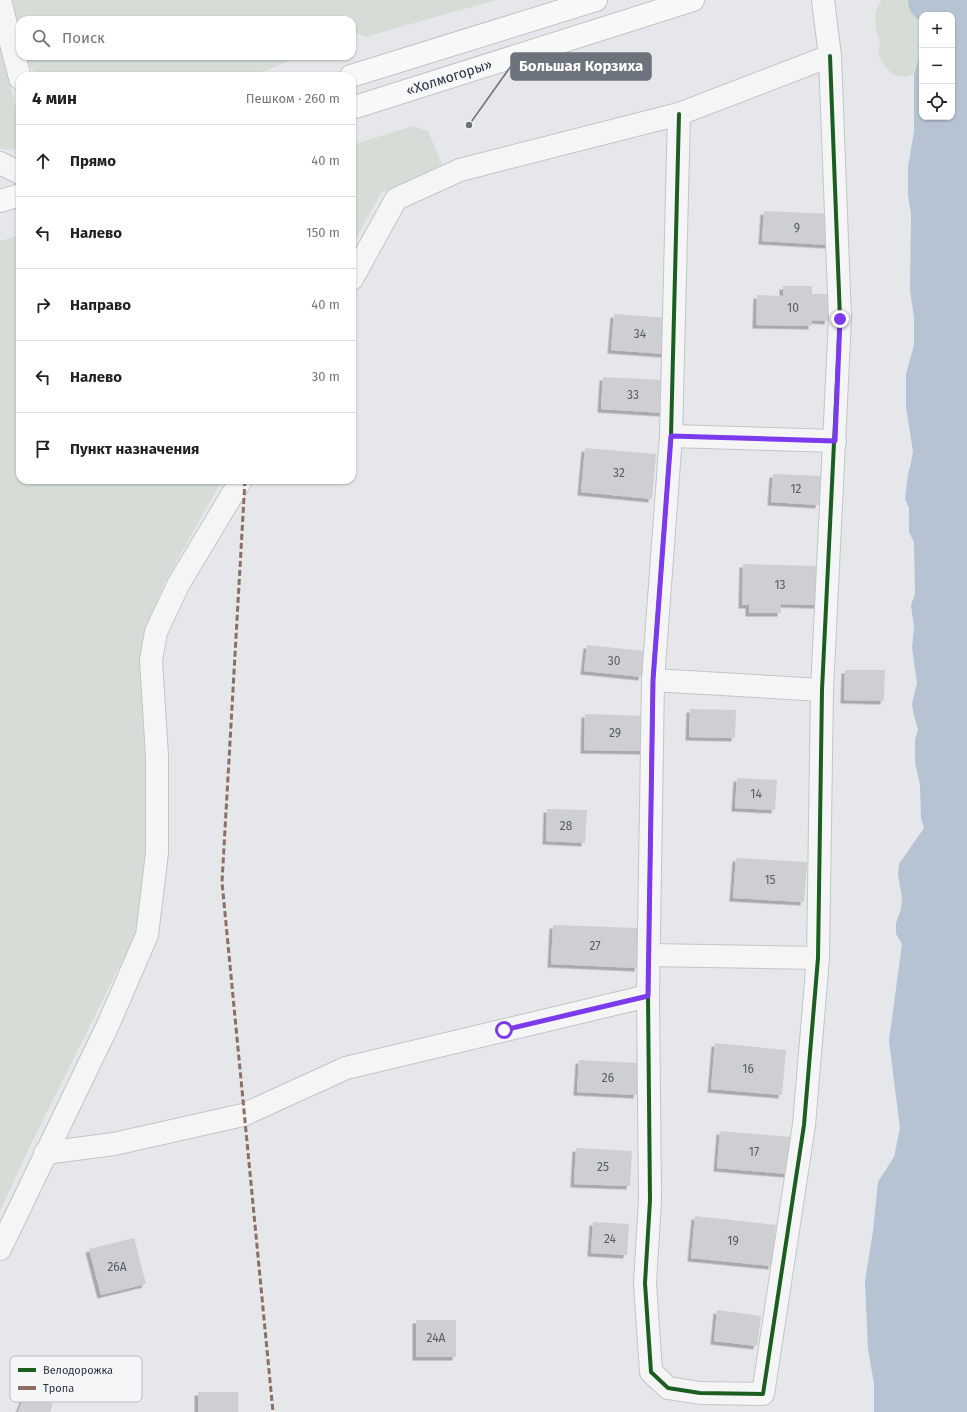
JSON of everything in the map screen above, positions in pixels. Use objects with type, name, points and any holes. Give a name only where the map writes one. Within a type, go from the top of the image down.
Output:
[{"type":"main road","points":[[356,74],[596,0]]},
{"type":"main road","name":"«Холмогоры»","points":[[356,107],[693,0]]},
{"type":"main road","points":[[0,201],[16,196]]},
{"type":"street","points":[[679,114],[671,436],[653,680],[648,996],[650,1200],[645,1283],[651,1372],[668,1388],[700,1392],[763,1394],[804,1125],[818,958],[822,690],[840,319],[830,56],[823,0]]},
{"type":"street","points":[[0,1],[18,72]]},
{"type":"street","points":[[356,272],[396,199],[460,170],[679,114],[830,56]]},
{"type":"street","points":[[0,163],[16,170]]},
{"type":"street","points":[[671,436],[835,441]]},
{"type":"street","points":[[0,1249],[108,1025],[146,935],[157,853],[157,756],[151,660],[156,632],[178,585],[239,484]]},
{"type":"street","points":[[653,680],[822,690]]},
{"type":"street","points":[[649,955],[818,958]]},
{"type":"street","points":[[45,1153],[114,1144],[243,1115],[346,1068],[648,996]]},
{"type":"shaded area","points":[[12,0],[496,0],[365,37],[356,33],[356,16],[16,16],[16,18]]},
{"type":"shaded area","points":[[882,0],[907,0],[919,18],[919,58],[914,74],[905,77],[893,75],[878,55],[880,42],[876,30],[875,17],[878,5]]},
{"type":"shaded area","points":[[0,42],[16,108],[16,150],[0,149]]},
{"type":"shaded area","points":[[290,60],[262,72],[34,72],[27,61]]},
{"type":"shaded area","points":[[413,126],[428,131],[443,166],[381,193],[356,239],[356,144]]},
{"type":"shaded area","points":[[16,236],[16,484],[220,484],[165,582],[147,625],[141,661],[147,754],[149,857],[134,937],[31,1144],[0,1211],[0,241]]},
{"type":"water","points":[[908,0],[967,0],[967,1412],[874,1412],[874,1384],[868,1349],[865,1281],[873,1231],[878,1182],[894,1157],[900,1128],[889,1041],[902,944],[896,934],[896,923],[901,909],[902,898],[898,875],[899,864],[924,828],[921,818],[920,785],[915,763],[915,740],[918,729],[912,704],[917,683],[912,648],[914,627],[911,605],[915,594],[914,542],[909,532],[909,508],[905,499],[913,451],[906,407],[906,374],[914,345],[914,318],[910,290],[911,214],[908,195],[908,167],[914,131],[914,74],[919,58],[919,120],[955,120],[955,12],[919,12],[919,20],[912,13]]},
{"type":"building","points":[[764,211],[831,214],[829,245],[762,241]]},
{"type":"building","points":[[783,286],[812,286],[812,294],[829,294],[828,321],[812,320],[812,326],[756,325],[757,295],[783,296]]},
{"type":"building","points":[[614,314],[668,318],[665,354],[611,350]]},
{"type":"building","points":[[603,377],[665,380],[664,413],[601,409]]},
{"type":"building","points":[[585,448],[656,454],[652,499],[581,492]]},
{"type":"building","points":[[773,474],[821,476],[819,505],[771,502]]},
{"type":"building","points":[[743,564],[819,566],[818,605],[781,604],[781,613],[749,613],[749,605],[742,605]]},
{"type":"building","points":[[587,645],[644,651],[642,677],[584,671]]},
{"type":"building","points":[[845,670],[885,670],[884,701],[844,700]]},
{"type":"building","points":[[690,709],[736,710],[735,738],[689,737]]},
{"type":"building","points":[[585,714],[647,716],[646,751],[584,750]]},
{"type":"building","points":[[737,778],[777,780],[775,810],[735,808]]},
{"type":"building","points":[[547,809],[587,810],[585,843],[546,841]]},
{"type":"building","points":[[736,858],[807,862],[804,902],[733,898]]},
{"type":"building","points":[[553,925],[639,928],[638,968],[551,964]]},
{"type":"building","points":[[715,1043],[786,1050],[782,1095],[711,1089]]},
{"type":"building","points":[[579,1060],[639,1063],[637,1095],[577,1092]]},
{"type":"building","points":[[720,1131],[791,1137],[788,1174],[717,1168]]},
{"type":"building","points":[[576,1148],[632,1151],[630,1186],[574,1184]]},
{"type":"building","points":[[695,1216],[776,1225],[772,1266],[691,1258]]},
{"type":"building","points":[[593,1222],[629,1224],[627,1255],[591,1253]]},
{"type":"building","points":[[134,1238],[146,1284],[101,1295],[89,1249]]},
{"type":"building","points":[[717,1310],[761,1316],[757,1346],[714,1341]]},
{"type":"building","points":[[416,1320],[456,1320],[456,1357],[416,1357]]},
{"type":"building","points":[[198,1392],[238,1392],[238,1412],[198,1412]]},
{"type":"building","points":[[22,1402],[48,1402],[53,1404],[50,1412],[18,1412]]},
{"type":"marked path","points":[[245,484],[222,882],[273,1412]]},
{"type":"cycle path","points":[[679,114],[671,436],[653,680],[648,996],[650,1200],[645,1283],[651,1372],[668,1388],[700,1393],[763,1394],[804,1125],[818,958],[822,690],[840,319],[830,56]]},
{"type":"place","name":"Большая Корзиха","points":[[469,125]]},
{"type":"route","points":[[504,1030],[648,996],[653,680],[671,436],[835,441],[840,319]]}]
